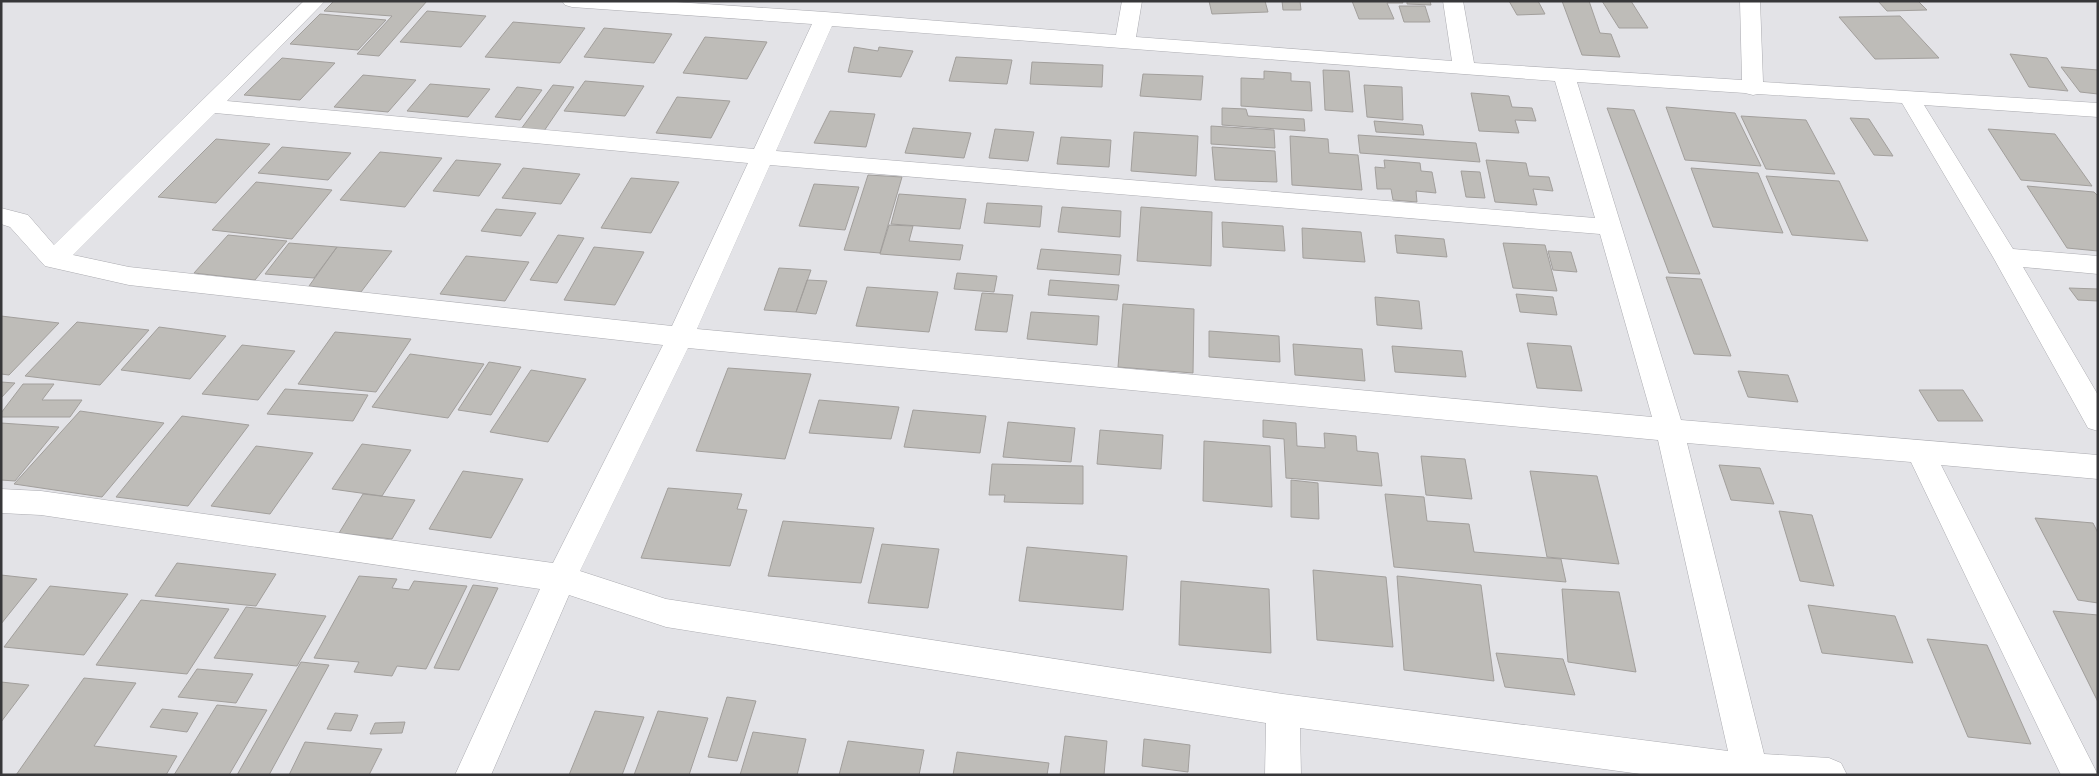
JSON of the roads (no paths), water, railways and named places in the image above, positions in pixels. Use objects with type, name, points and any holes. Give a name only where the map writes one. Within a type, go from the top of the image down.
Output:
[{"type":"street","points":[[54,260],[315,1]]},
{"type":"street","points":[[572,1],[825,18],[1753,89],[1908,96],[2098,110]]},
{"type":"street","points":[[1125,41],[1132,1]]},
{"type":"street","points":[[1453,1],[1464,68]]},
{"type":"street","points":[[1750,1],[1753,89]]},
{"type":"street","points":[[473,775],[561,578],[680,337],[825,18]]},
{"type":"street","points":[[1564,74],[1670,430],[1750,771]]},
{"type":"street","points":[[1908,96],[2005,257],[2098,420]]},
{"type":"street","points":[[209,106],[762,157],[1609,227]]},
{"type":"street","points":[[1,216],[19,221],[54,260],[129,276],[680,337],[1670,430],[2098,467]]},
{"type":"street","points":[[2005,257],[2098,265]]},
{"type":"street","points":[[1918,450],[2080,775]]},
{"type":"street","points":[[1,501],[41,503],[561,578],[666,613],[1283,710],[1750,771],[1829,775]]},
{"type":"street","points":[[1283,710],[1283,775]]}]
